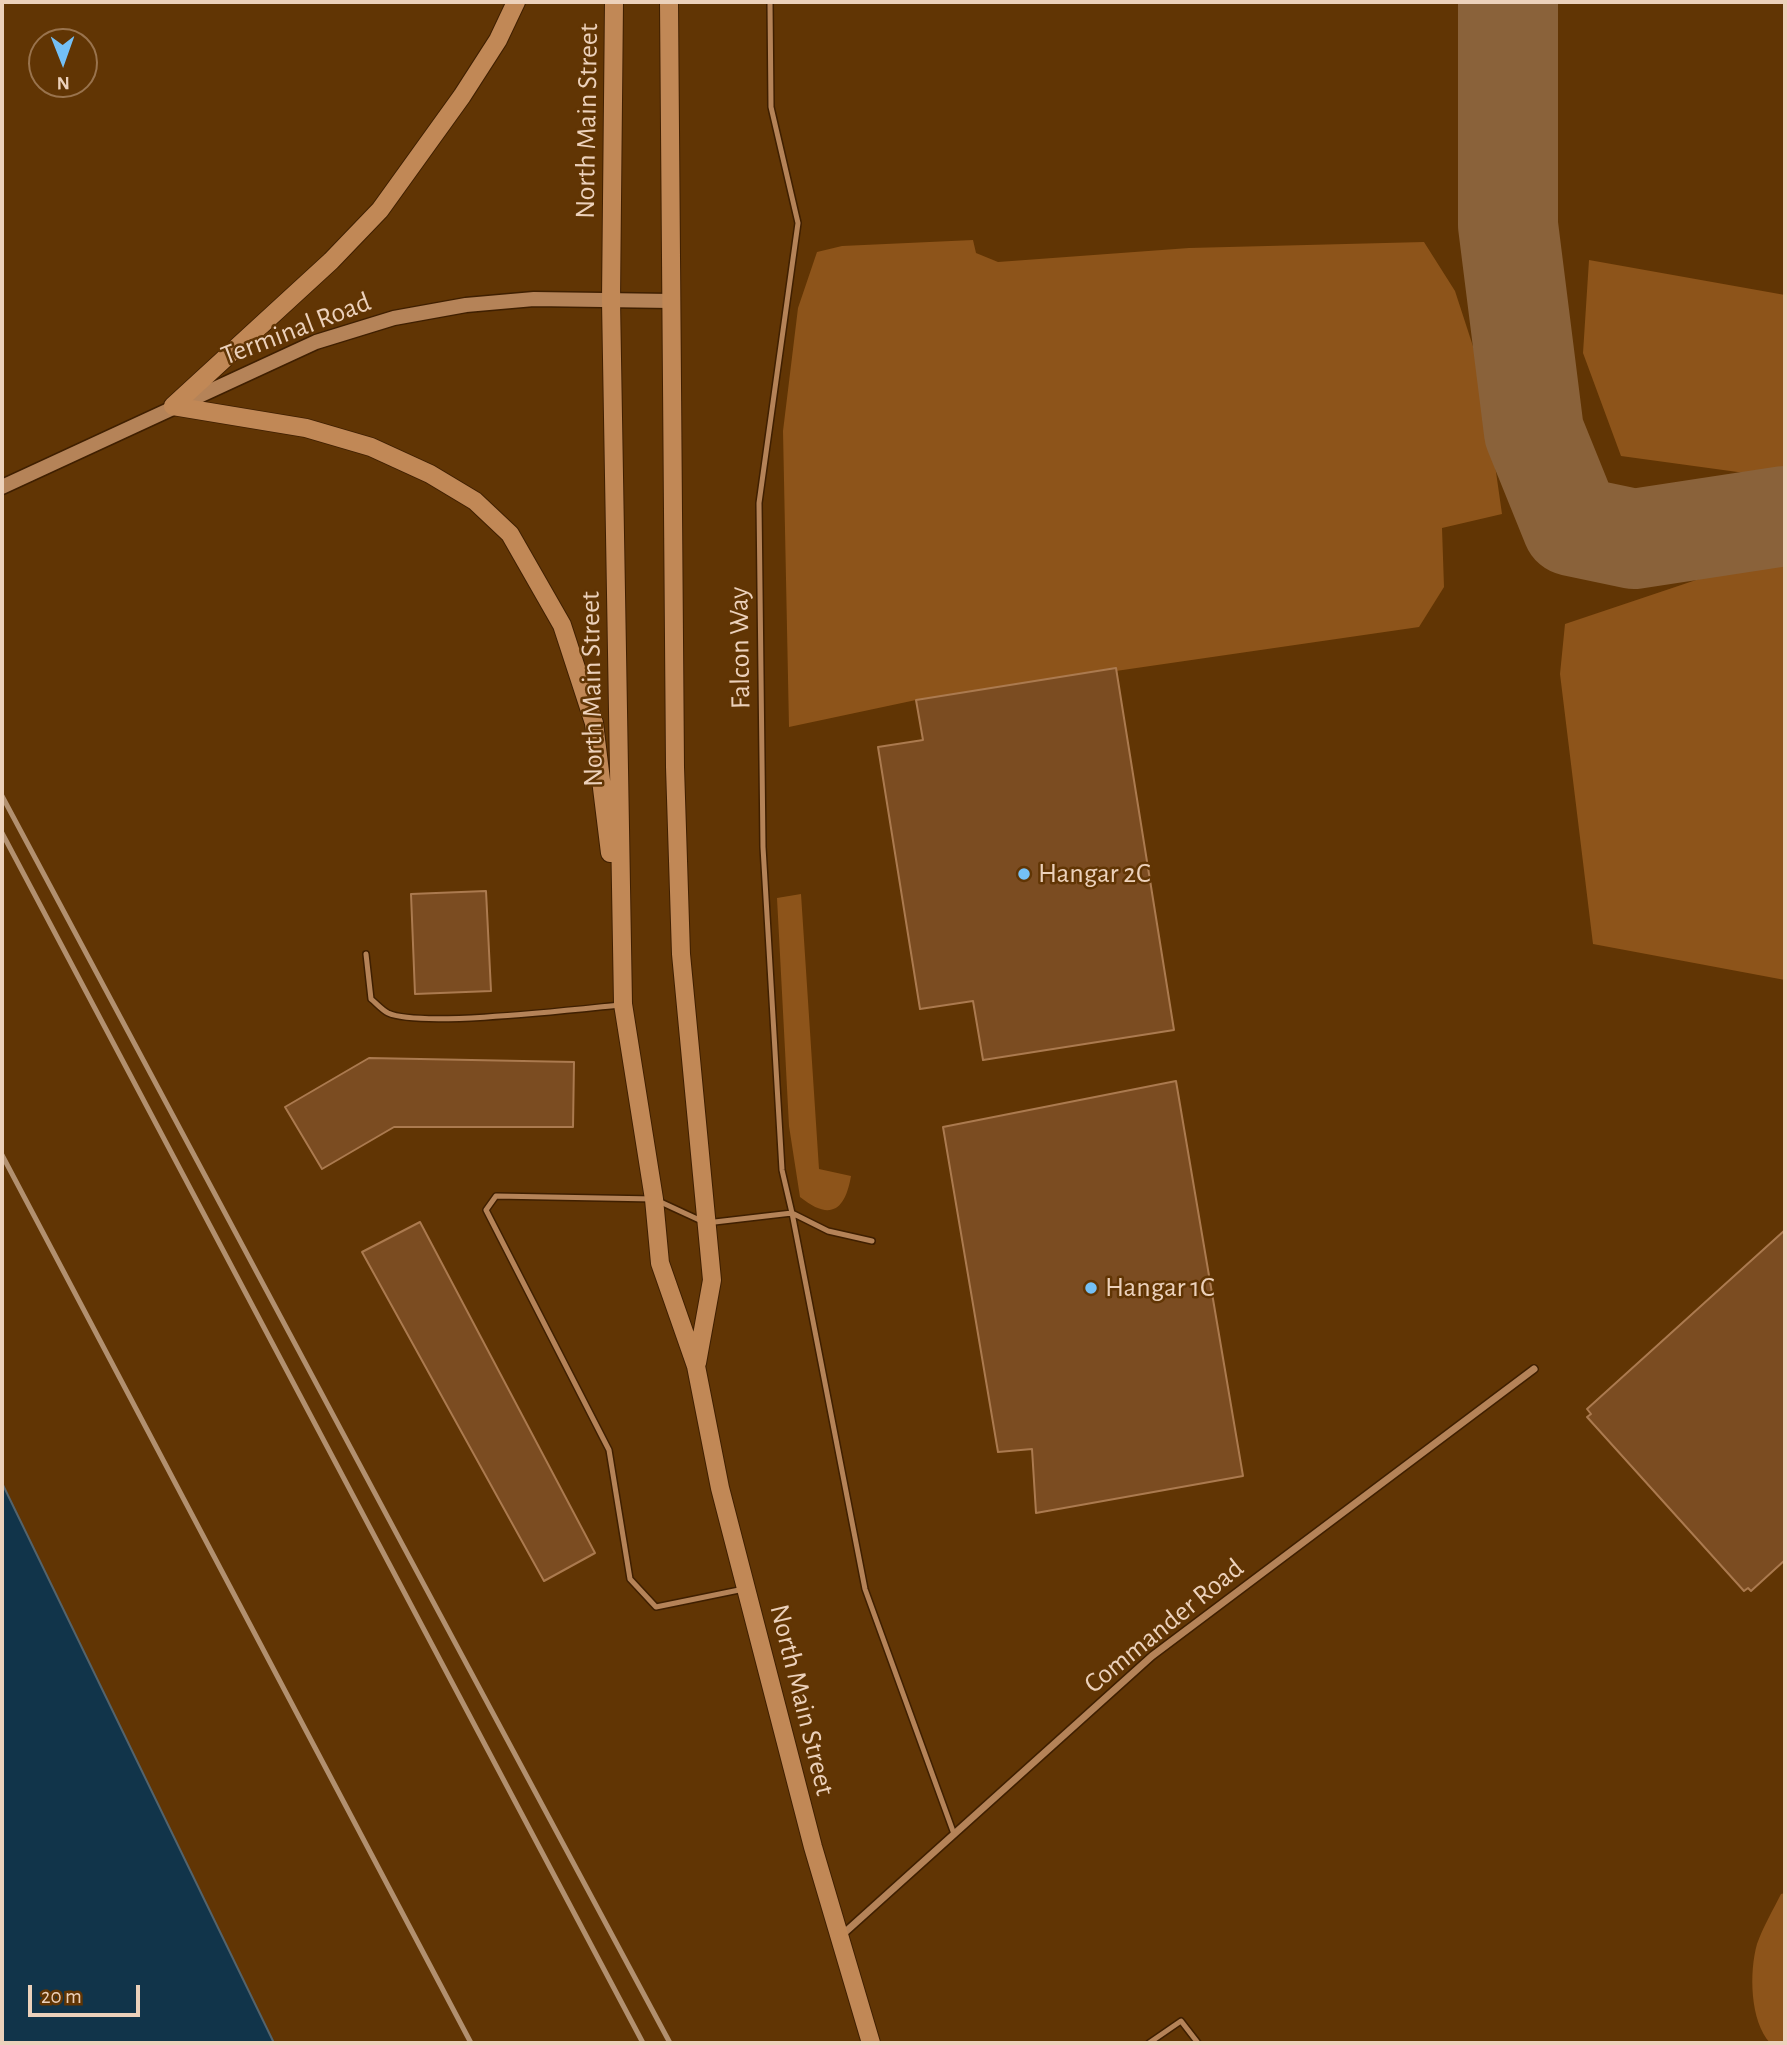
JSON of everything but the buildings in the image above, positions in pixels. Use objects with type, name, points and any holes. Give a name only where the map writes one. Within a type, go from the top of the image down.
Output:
[{"type":"main road","points":[[173,406],[331,261],[380,210],[463,96],[498,40],[516,2]]},
{"type":"main road","name":"North Main Street","points":[[614,2],[611,300],[623,1004],[654,1199],[660,1263],[696,1366],[720,1488],[839,1937],[871,2043]]},
{"type":"main road","name":"North Main Street","points":[[669,2],[675,766],[681,954],[712,1280],[696,1366]]},
{"type":"main road","name":"Terminal Road","points":[[2,487],[316,342],[394,318],[466,305],[534,299],[671,301]]},
{"type":"main road","points":[[173,406],[306,428],[371,447],[430,474],[475,501],[510,534],[562,625],[594,723],[607,817],[623,1004]]},
{"type":"street","name":"Commander Road","points":[[839,1937],[1152,1656],[1534,1369]]},
{"type":"lane","name":"Falcon Way","points":[[770,2],[771,107],[798,223],[759,503],[763,847],[773,1053],[782,1170],[865,1589],[954,1834]]},
{"type":"lane","points":[[366,954],[372,999],[388,1013],[440,1017],[547,1013],[623,1004]]},
{"type":"lane","points":[[746,1588],[656,1607],[630,1578],[609,1450],[486,1210],[496,1196],[654,1199],[706,1223],[792,1213],[828,1231],[872,1241]]},
{"type":"lane","points":[[1149,2043],[1181,2021],[1198,2043]]},
{"type":"shaded area","points":[[973,240],[976,253],[998,262],[1189,248],[1424,242],[1455,291],[1482,374],[1502,514],[1442,528],[1444,587],[1419,627],[916,700],[789,727],[783,431],[798,308],[817,252],[842,246]]},
{"type":"shaded area","points":[[1589,260],[1785,295],[1785,467],[1745,473],[1621,456],[1583,353]]},
{"type":"shaded area","points":[[1785,564],[1785,980],[1593,944],[1560,674],[1565,624],[1705,577]]},
{"type":"shaded area","points":[[801,894],[819,1169],[851,1176],[845,1197],[834,1209],[828,1210],[820,1209],[800,1197],[789,1126],[777,898]]},
{"type":"shaded area","points":[[1785,1893],[1785,2043],[1770,2043],[1763,2034],[1755,2009],[1752,1982],[1754,1955],[1759,1938],[1781,1894]]},
{"type":"water","points":[[2,1483],[274,2043],[2,2043]]},
{"type":"taxiway","points":[[1508,2],[1508,225],[1534,432],[1572,526],[1634,539],[1785,516]]},
{"type":"railway","points":[[2,796],[670,2043]]},
{"type":"railway","points":[[2,833],[643,2043]]},
{"type":"railway","points":[[2,1155],[471,2043]]},
{"type":"place","name":"Hangar 2C","points":[[1024,874]]},
{"type":"place","name":"Hangar 1C","points":[[1091,1288]]}]
